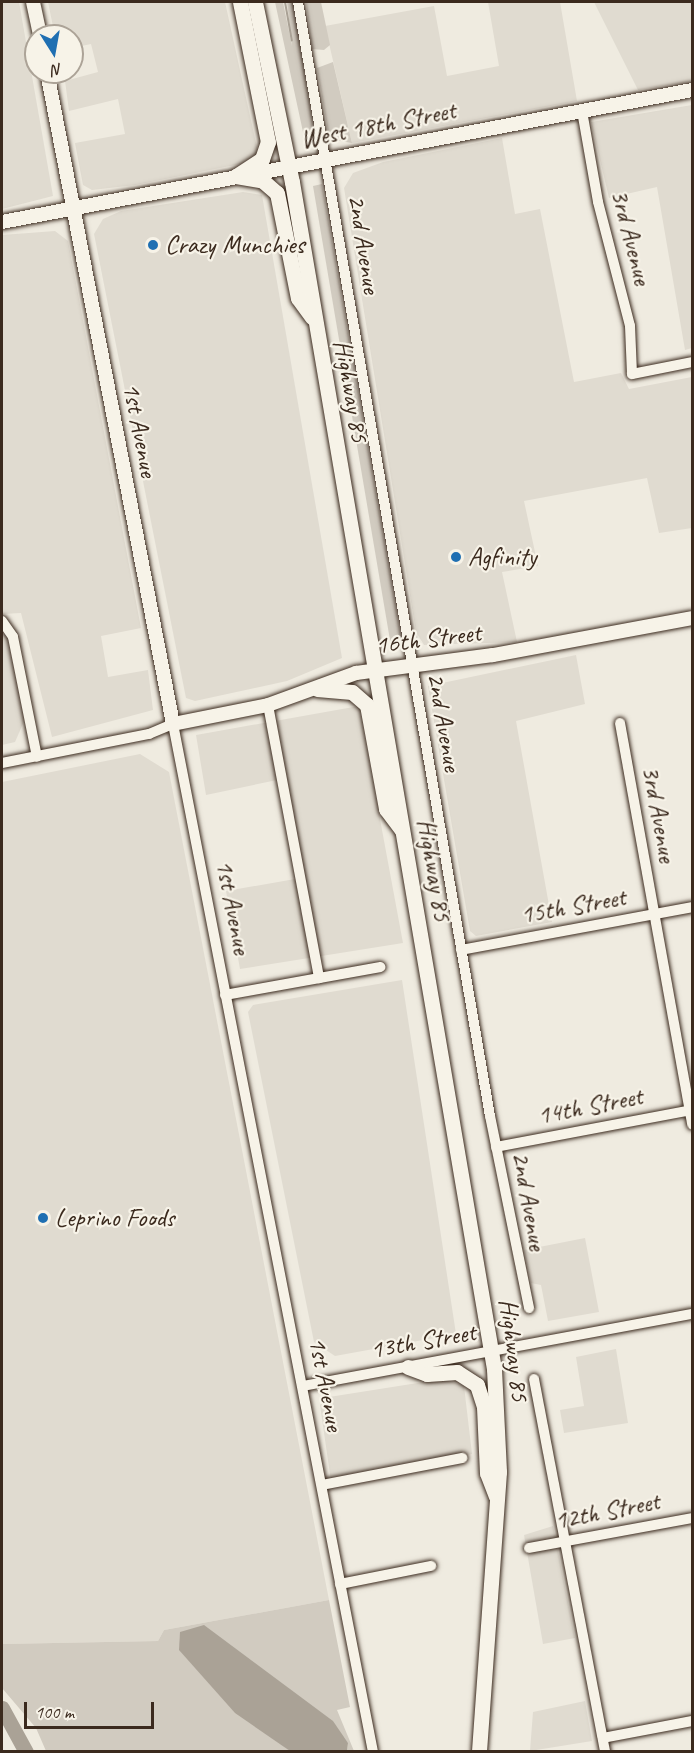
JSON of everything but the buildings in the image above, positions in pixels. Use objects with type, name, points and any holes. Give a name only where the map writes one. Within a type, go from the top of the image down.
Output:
[{"type":"highway","points":[[236,176],[262,159],[268,142],[240,2]]},
{"type":"highway","name":"Highway 85","points":[[255,2],[289,167],[492,1352],[498,1502],[479,1752]]},
{"type":"highway","points":[[236,176],[263,181],[277,193],[298,298],[315,320]]},
{"type":"highway","points":[[317,689],[352,693],[367,705],[386,809],[403,831]]},
{"type":"highway","points":[[408,1367],[427,1374],[457,1372],[477,1385],[484,1407],[488,1473],[498,1502]]},
{"type":"main road","points":[[33,2],[38,24]]},
{"type":"main road","name":"1st Avenue","points":[[49,84],[173,724]]},
{"type":"main road","name":"West 18th Street","points":[[2,222],[75,211],[327,158],[692,91]]},
{"type":"main road","name":"16th Street","points":[[173,724],[268,705],[376,670],[493,656],[693,618]]},
{"type":"street","name":"2nd Avenue","points":[[298,2],[327,158],[461,950],[496,1147],[529,1308]]},
{"type":"street","name":"3rd Avenue","points":[[582,111],[598,202],[630,326],[632,374],[693,362]]},
{"type":"street","points":[[2,621],[14,637],[37,757]]},
{"type":"street","points":[[268,705],[319,978]]},
{"type":"street","name":"3rd Avenue","points":[[620,723],[693,1125]]},
{"type":"street","points":[[2,763],[149,734],[173,724]]},
{"type":"street","name":"1st Avenue","points":[[173,724],[373,1752]]},
{"type":"street","name":"15th Street","points":[[461,950],[693,907]]},
{"type":"street","points":[[225,995],[380,967]]},
{"type":"street","name":"14th Street","points":[[496,1147],[691,1110]]},
{"type":"street","name":"13th Street","points":[[303,1386],[693,1314]]},
{"type":"street","points":[[534,1379],[567,1541],[605,1752]]},
{"type":"street","points":[[321,1485],[462,1458]]},
{"type":"street","name":"12th Street","points":[[530,1548],[693,1518]]},
{"type":"street","points":[[340,1584],[431,1566]]},
{"type":"street","points":[[603,1738],[693,1721]]},
{"type":"shaded area","points":[[2,2],[19,2],[24,31],[24,84],[33,84],[53,196],[2,209]]},
{"type":"shaded area","points":[[48,2],[225,2],[258,152],[250,162],[135,185],[92,190],[83,185],[75,143],[125,134],[118,99],[69,111],[65,84],[84,84],[84,76],[98,72],[91,44],[84,45],[84,24],[53,24]]},
{"type":"shaded area","points":[[275,2],[283,2],[292,46],[287,2],[293,2],[314,133],[310,142],[303,132]]},
{"type":"shaded area","points":[[306,2],[321,2],[330,45],[324,50],[312,49]]},
{"type":"shaded area","points":[[488,2],[560,2],[577,101],[352,143],[325,26],[434,6],[447,76],[499,66]]},
{"type":"shaded area","points":[[594,2],[692,2],[692,81],[638,90]]},
{"type":"shaded area","points":[[333,62],[352,143],[334,140],[328,131],[317,68]]},
{"type":"shaded area","points":[[692,105],[692,348],[685,350],[657,187],[609,198],[591,122]]},
{"type":"shaded area","points":[[502,138],[515,214],[540,209],[574,382],[621,373],[629,389],[692,377],[692,528],[659,533],[647,478],[524,501],[538,566],[502,572],[517,642],[424,645],[416,632],[344,188],[353,173],[383,162]]},
{"type":"shaded area","points":[[322,184],[402,644],[391,646],[313,186]]},
{"type":"shaded area","points":[[243,192],[262,195],[342,658],[287,681],[195,701],[186,698],[94,234],[103,219],[121,211]]},
{"type":"shaded area","points":[[55,231],[68,241],[141,628],[101,636],[108,677],[148,670],[153,710],[52,737],[21,613],[2,614],[2,235]]},
{"type":"shaded area","points":[[2,633],[7,636],[25,719],[15,742],[2,745]]},
{"type":"shaded area","points":[[576,655],[585,704],[516,721],[552,922],[476,936],[470,931],[428,686]]},
{"type":"shaded area","points":[[359,706],[403,943],[240,969],[226,891],[295,879],[277,780],[206,795],[196,735]]},
{"type":"shaded area","points":[[140,754],[169,772],[329,1600],[164,1630],[158,1641],[2,1644],[2,782]]},
{"type":"shaded area","points":[[402,980],[456,1334],[335,1356],[314,1342],[248,1012],[253,1005]]},
{"type":"shaded area","points":[[585,1238],[599,1312],[548,1321],[541,1285],[531,1283],[524,1250]]},
{"type":"shaded area","points":[[616,1349],[628,1423],[564,1433],[560,1410],[584,1406],[576,1357]]},
{"type":"shaded area","points":[[443,1379],[464,1386],[472,1454],[331,1481],[320,1405],[329,1397]]},
{"type":"shaded area","points":[[553,1526],[575,1638],[543,1644],[524,1535]]},
{"type":"shaded area","points":[[329,1600],[350,1707],[337,1710],[354,1751],[347,1751],[348,1743],[209,1634],[260,1726],[290,1751],[46,1751],[36,1728],[2,1688],[2,1644],[158,1641],[164,1630]]},
{"type":"shaded area","points":[[204,1625],[333,1721],[348,1743],[347,1751],[290,1751],[235,1713],[179,1650],[180,1632]]},
{"type":"shaded area","points":[[585,1701],[592,1741],[530,1751],[533,1712]]},
{"type":"waterway","points":[[285,2],[292,40]]},
{"type":"waterway","points":[[2,1708],[26,1752]]},
{"type":"place","name":"Crazy Munchies","points":[[153,245]]},
{"type":"place","name":"Agfinity","points":[[456,557]]},
{"type":"place","name":"Leprino Foods","points":[[43,1218]]}]
